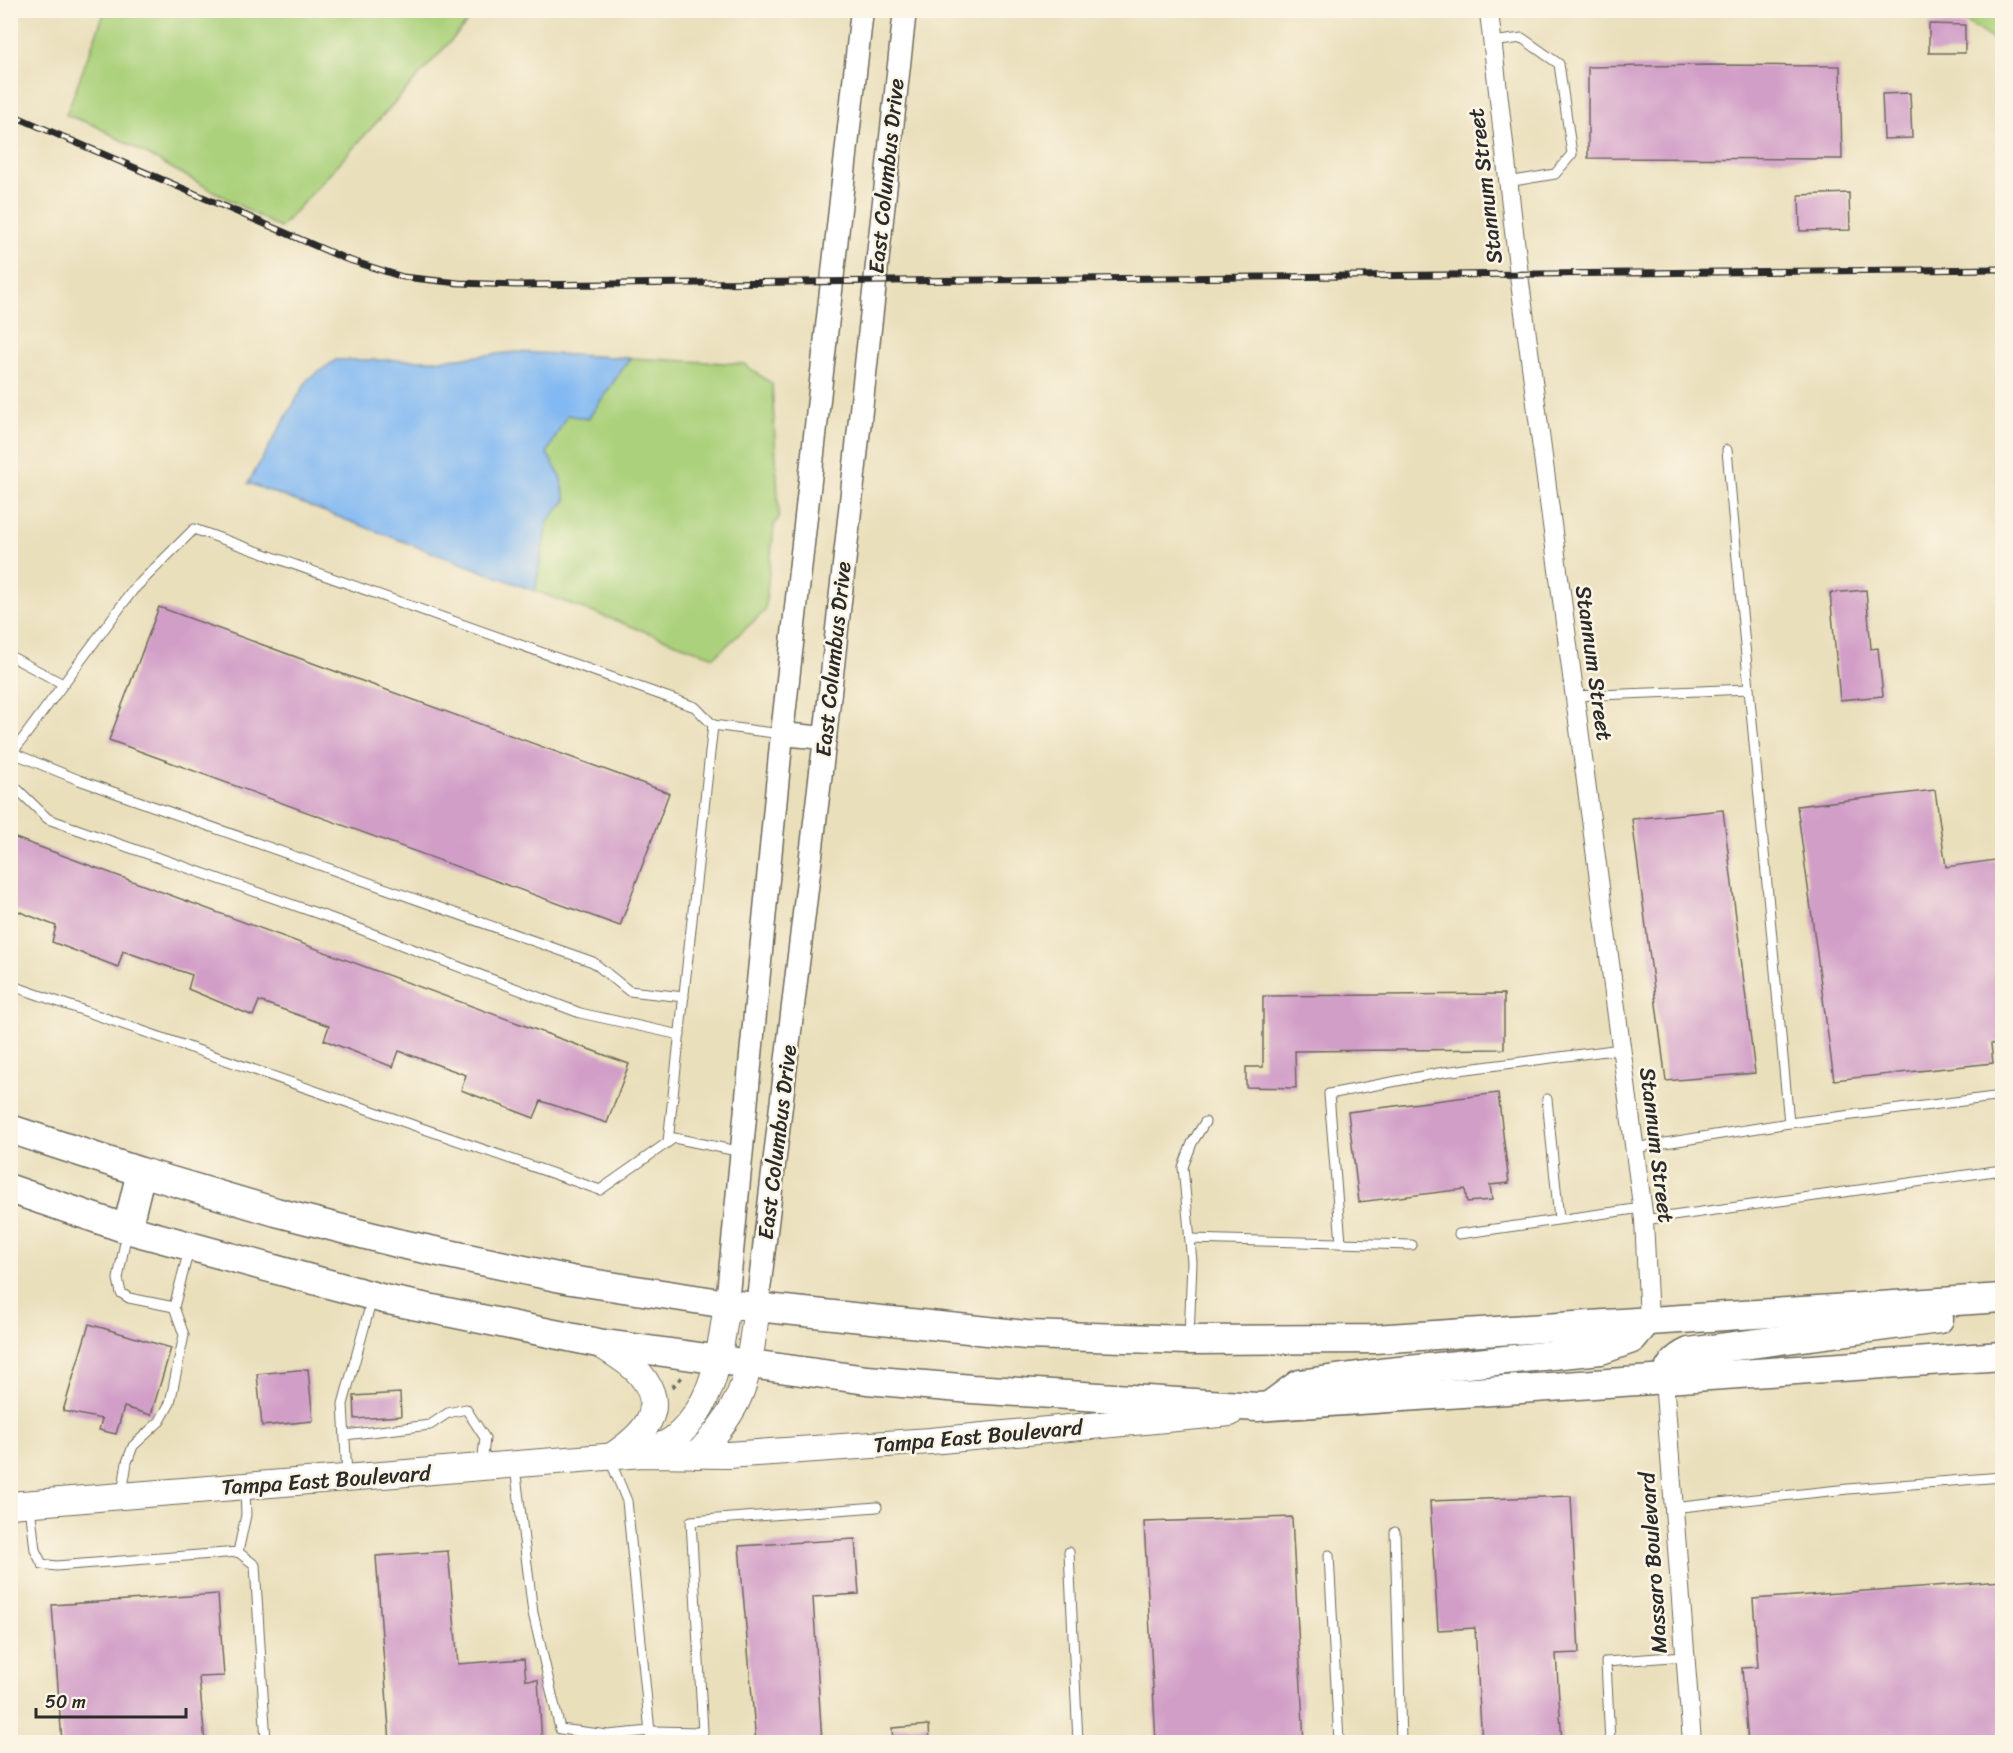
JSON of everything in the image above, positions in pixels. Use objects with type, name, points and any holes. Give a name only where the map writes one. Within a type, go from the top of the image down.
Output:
[{"type":"main road","points":[[10,1129],[141,1172],[276,1212],[397,1243],[571,1280],[727,1304],[1026,1335],[1189,1340],[1374,1339],[1648,1319],[2002,1298]]},
{"type":"main road","points":[[127,1229],[141,1172]]},
{"type":"main road","points":[[10,1189],[127,1229],[373,1296],[598,1343],[867,1380],[972,1389],[1212,1402],[1263,1407],[2002,1356]]},
{"type":"main road","name":"Tampa East Boulevard","points":[[642,1454],[675,1438],[696,1416],[708,1394],[719,1360],[727,1304]]},
{"type":"main road","points":[[1664,1380],[1670,1366],[1678,1357],[1689,1352],[1990,1313],[2002,1304]]},
{"type":"main road","points":[[697,1455],[731,1415],[744,1388],[757,1307]]},
{"type":"main road","points":[[1263,1407],[1299,1384],[1380,1373],[1601,1350],[1632,1339],[1648,1319]]},
{"type":"main road","points":[[598,1343],[639,1372],[651,1393],[653,1407],[649,1423],[635,1440],[609,1458]]},
{"type":"main road","name":"Tampa East Boulevard","points":[[20,1504],[642,1454],[697,1455],[930,1441],[1224,1415],[1263,1407]]},
{"type":"street","name":"East Columbus Drive","points":[[727,1304],[782,734],[862,10]]},
{"type":"street","name":"East Columbus Drive","points":[[757,1307],[825,738],[905,10]]},
{"type":"street","name":"Stannum Street","points":[[1489,12],[1508,182],[1643,1214],[1648,1319]]},
{"type":"street","points":[[782,734],[825,738]]},
{"type":"street","name":"Massaro Boulevard","points":[[1664,1380],[1672,1508],[1692,1743]]},
{"type":"lane","points":[[1492,42],[1522,38],[1560,64],[1572,154],[1555,174],[1508,182]]},
{"type":"lane","points":[[1727,450],[1789,1123]]},
{"type":"lane","points":[[684,997],[629,991],[593,962],[79,780],[12,754],[132,590],[194,528],[695,707],[714,725],[782,734]]},
{"type":"lane","points":[[10,656],[63,684]]},
{"type":"lane","points":[[1574,696],[1749,689]]},
{"type":"lane","points":[[668,1142],[714,725]]},
{"type":"lane","points":[[10,782],[48,819],[339,921],[580,1013],[680,1035]]},
{"type":"lane","points":[[10,985],[600,1190],[674,1138],[742,1152]]},
{"type":"lane","points":[[1341,1244],[1329,1094],[1444,1072],[1621,1049]]},
{"type":"lane","points":[[1634,1148],[1789,1123],[2002,1096]]},
{"type":"lane","points":[[1546,1099],[1559,1219]]},
{"type":"lane","points":[[1189,1340],[1192,1262],[1184,1167],[1192,1143],[1205,1122]]},
{"type":"lane","points":[[1459,1234],[1559,1219],[1643,1214],[2002,1170]]},
{"type":"lane","points":[[127,1229],[118,1279],[121,1293],[129,1298],[174,1306]]},
{"type":"lane","points":[[1190,1239],[1412,1245]]},
{"type":"lane","points":[[122,1496],[127,1462],[133,1446],[160,1421],[170,1403],[184,1335],[174,1306],[190,1246]]},
{"type":"lane","points":[[348,1478],[344,1404],[373,1296]]},
{"type":"lane","points":[[345,1435],[430,1425],[448,1413],[466,1409],[485,1438],[481,1468]]},
{"type":"lane","points":[[609,1458],[627,1501],[651,1743]]},
{"type":"lane","points":[[515,1465],[533,1613],[560,1729],[609,1735],[650,1731],[703,1732],[691,1521],[877,1507]]},
{"type":"lane","points":[[1672,1508],[1848,1489],[2002,1477]]},
{"type":"lane","points":[[238,1552],[246,1515],[245,1486]]},
{"type":"lane","points":[[20,1504],[35,1551],[42,1564],[56,1566],[238,1552],[255,1565],[266,1743]]},
{"type":"lane","points":[[1395,1532],[1401,1743]]},
{"type":"lane","points":[[1069,1552],[1078,1743]]},
{"type":"lane","points":[[1329,1555],[1339,1743]]},
{"type":"lane","points":[[1610,1743],[1606,1662],[1684,1656]]},
{"type":"green space","points":[[105,10],[478,11],[280,228],[94,125],[66,115]]},
{"type":"green space","points":[[1951,11],[2002,11],[2002,46]]},
{"type":"green space","points":[[630,358],[744,364],[772,384],[779,517],[774,526],[765,611],[714,657],[535,591],[547,522],[566,500],[560,476],[547,453],[567,414],[588,419]]},
{"type":"water","points":[[517,352],[630,358],[588,419],[567,415],[547,453],[560,476],[566,500],[547,522],[535,591],[248,483],[308,379],[336,360],[439,360]]},
{"type":"building","points":[[1929,24],[1965,25],[1965,53],[1929,53]]},
{"type":"building","points":[[1840,66],[1842,159],[1588,158],[1588,67]]},
{"type":"building","points":[[1910,93],[1912,138],[1884,139],[1882,94]]},
{"type":"building","points":[[1849,193],[1850,230],[1800,231],[1799,195]]},
{"type":"building","points":[[1866,590],[1871,649],[1878,648],[1883,696],[1840,700],[1830,593]]},
{"type":"building","points":[[159,607],[669,793],[620,926],[109,740]]},
{"type":"building","points":[[1935,790],[1946,867],[2002,859],[2002,1042],[1991,1044],[1993,1063],[1834,1080],[1797,806]]},
{"type":"building","points":[[1723,810],[1755,1073],[1666,1081],[1632,819]]},
{"type":"building","points":[[10,836],[629,1064],[607,1123],[541,1101],[534,1118],[461,1090],[466,1075],[399,1051],[393,1067],[324,1040],[329,1026],[259,1001],[253,1016],[188,989],[192,975],[123,951],[118,967],[52,942],[56,926],[10,908]]},
{"type":"building","points":[[1504,994],[1504,1049],[1295,1051],[1296,1088],[1246,1087],[1246,1067],[1263,1067],[1263,996]]},
{"type":"building","points":[[1498,1093],[1509,1183],[1490,1185],[1492,1200],[1467,1202],[1465,1189],[1359,1202],[1348,1112]]},
{"type":"building","points":[[89,1324],[171,1348],[151,1415],[124,1407],[116,1434],[99,1430],[102,1419],[63,1411]]},
{"type":"building","points":[[308,1369],[313,1421],[262,1426],[257,1374]]},
{"type":"building","points":[[400,1393],[401,1416],[355,1419],[354,1396]]},
{"type":"building","points":[[1571,1496],[1579,1653],[1556,1654],[1562,1743],[1482,1743],[1475,1628],[1438,1630],[1430,1501]]},
{"type":"building","points":[[1292,1517],[1304,1743],[1156,1743],[1144,1522]]},
{"type":"building","points":[[855,1539],[859,1594],[813,1597],[822,1743],[756,1743],[739,1546]]},
{"type":"building","points":[[448,1551],[458,1664],[524,1659],[526,1680],[538,1680],[542,1743],[390,1743],[376,1556]]},
{"type":"building","points":[[2002,1581],[2002,1743],[1748,1743],[1742,1668],[1758,1667],[1753,1599]]},
{"type":"building","points":[[218,1594],[224,1676],[199,1677],[205,1743],[62,1743],[52,1605]]},
{"type":"building","points":[[929,1725],[930,1743],[893,1743],[892,1728]]},
{"type":"railway","points":[[10,114],[346,259],[403,277],[459,283],[517,285],[2002,269]]}]
